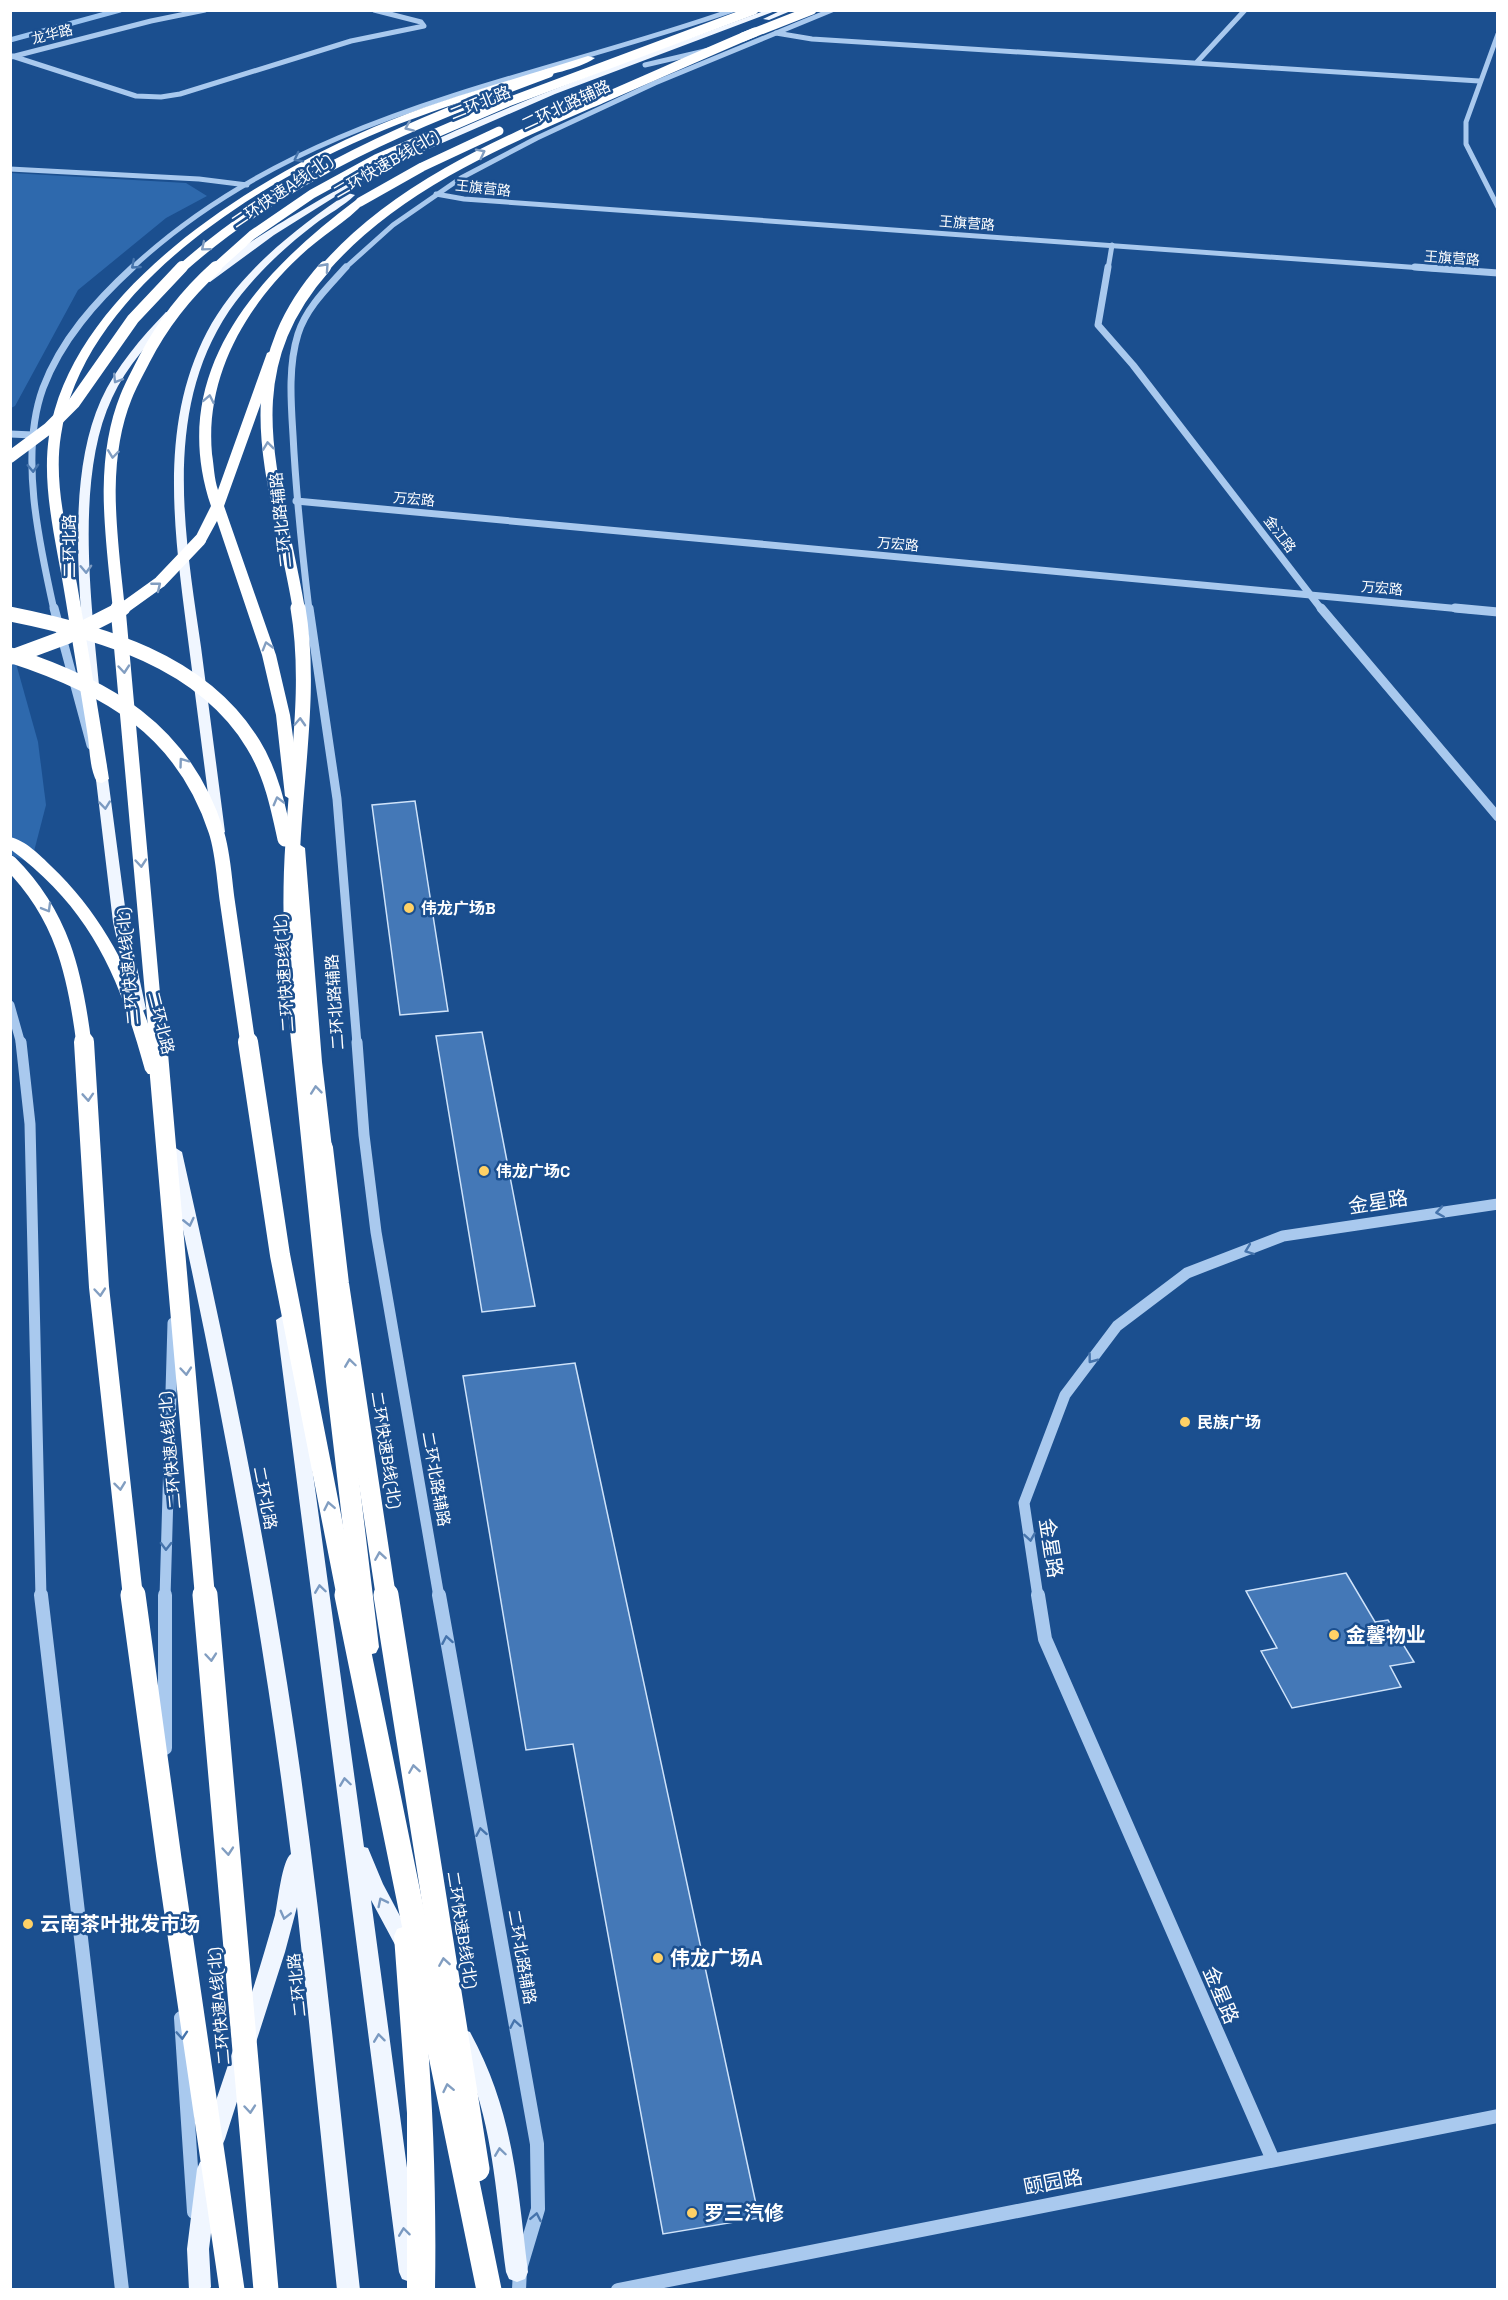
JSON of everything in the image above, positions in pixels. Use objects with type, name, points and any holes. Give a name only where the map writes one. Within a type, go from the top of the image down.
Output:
[{"type":"highway","points":[[102,779],[64,545],[55,474],[55,437],[59,410],[78,363],[115,311],[165,260],[223,214],[337,147],[389,124],[461,98],[741,10]]},
{"type":"highway","points":[[540,114],[754,21],[812,10]]},
{"type":"highway","points":[[10,656],[88,628],[120,612],[146,595],[185,559],[200,540],[222,501],[273,353],[296,305],[320,271],[354,237],[415,192],[465,161],[754,21]]},
{"type":"highway","name":"二环快速A线(北)","points":[[266,2289],[112,536],[111,482],[115,434],[125,398],[140,364],[173,314],[228,257],[293,207],[355,170],[448,126],[754,21]]},
{"type":"highway","points":[[10,457],[43,432],[71,406],[89,385],[138,312],[169,279],[205,246],[250,212],[306,178],[374,143],[450,110],[591,58]]},
{"type":"highway","name":"二环快速B线(北)","points":[[495,2289],[339,1284],[314,1062],[295,809],[283,715],[262,629],[213,496],[205,452],[207,409],[223,352],[252,301],[278,270],[325,227],[372,195],[429,163],[506,128]]},
{"type":"highway","points":[[273,353],[265,401],[267,438],[276,497],[299,610],[302,644],[301,705],[290,900]]},
{"type":"highway","points":[[10,614],[80,629],[136,648],[185,673],[225,704],[255,745],[277,796],[284,827],[296,1011],[320,1242],[361,1594],[408,1949],[420,2113],[423,2206],[421,2289]]},
{"type":"highway","points":[[10,656],[49,668],[90,685],[142,718],[170,745],[194,777],[203,794],[217,833],[271,1200],[297,1343],[381,1768],[489,2289]]},
{"type":"highway","points":[[10,841],[35,858],[66,885],[91,918],[113,955],[132,999],[164,1110]]},
{"type":"highway","points":[[10,863],[38,894],[51,915],[62,939],[77,993],[85,1062],[97,1266],[113,1429],[171,1875],[232,2289]]},
{"type":"main road","name":"二环北路","points":[[412,2289],[188,592],[179,477],[184,413],[200,358],[226,308],[266,261],[318,218],[383,175],[427,153],[499,121],[776,10]]},
{"type":"main road","name":"二环北路","points":[[350,2289],[296,1816],[283,1716],[255,1547],[223,1377],[120,922],[102,779],[87,603],[87,491],[92,443],[101,411],[124,367],[158,326],[198,288],[264,238],[316,205],[372,173],[447,136],[790,10]]},
{"type":"main road","points":[[348,1807],[354,1833],[373,1885],[408,1949],[469,2049],[484,2080],[498,2135],[518,2281]]},
{"type":"main road","points":[[199,2288],[198,2249],[206,2177],[226,2098],[272,1962],[290,1896],[296,1851],[296,1816]]},
{"type":"street","name":"龙华路","points":[[11,57],[151,21],[205,10]]},
{"type":"street","points":[[11,57],[136,96],[161,97],[191,91],[351,41],[424,26],[421,22],[374,10]]},
{"type":"street","name":"二环北路辅路","points":[[102,779],[72,678],[48,578],[34,491],[33,435],[36,411],[46,379],[66,342],[85,315],[118,280],[162,243],[247,185],[328,143],[430,102],[711,19],[733,10]]},
{"type":"street","name":"二环北路辅路","points":[[518,2281],[537,2218],[539,2179],[537,2144],[384,1285],[364,1135],[341,830],[310,618],[296,501],[292,446],[292,381],[295,348],[305,320],[324,291],[350,263],[393,225],[436,194],[477,169],[559,128],[678,73],[832,10]]},
{"type":"street","points":[[1197,62],[1245,10]]},
{"type":"street","points":[[640,64],[682,33],[711,19]]},
{"type":"street","points":[[640,64],[737,44],[774,33],[824,40],[1479,81]]},
{"type":"street","points":[[1497,34],[1466,122],[1466,144],[1497,207]]},
{"type":"street","points":[[1485,64],[1497,65]]},
{"type":"street","points":[[10,169],[199,178],[247,185]]},
{"type":"street","name":"王旗营路","points":[[436,194],[464,200],[1497,273]]},
{"type":"street","name":"金江路","points":[[1112,245],[1098,325],[1133,365],[1310,596],[1497,818]]},
{"type":"street","points":[[10,434],[33,435]]},
{"type":"street","name":"万宏路","points":[[296,501],[1497,612]]},
{"type":"street","points":[[10,1005],[22,1049],[30,1124],[41,1594],[122,2289]]},
{"type":"street","points":[[164,1110],[172,1169],[174,1261],[165,1587],[165,1772],[199,2288]]},
{"type":"street","name":"金星路","points":[[1273,2160],[1046,1639],[1024,1503],[1065,1395],[1117,1326],[1187,1273],[1283,1236],[1497,1204]]},
{"type":"street","name":"颐园路","points":[[618,2289],[1497,2116]]},
{"type":"shaded area","points":[[11,173],[186,183],[207,196],[166,218],[78,290],[15,406],[11,408]]},
{"type":"shaded area","points":[[10,642],[38,742],[46,805],[31,863],[11,855]]},
{"type":"building","name":"伟龙广场B","points":[[415,801],[448,1011],[400,1015],[372,805]]},
{"type":"building","name":"伟龙广场C","points":[[482,1032],[535,1306],[482,1312],[436,1036]]},
{"type":"building","name":"伟龙广场A","points":[[575,1363],[759,2218],[663,2234],[573,1744],[526,1750],[463,1376]]},
{"type":"building","name":"金馨物业","points":[[1346,1573],[1375,1622],[1388,1620],[1414,1662],[1390,1666],[1401,1687],[1292,1708],[1261,1651],[1277,1648],[1246,1591]]},
{"type":"waterway","points":[[10,40],[120,10]]},
{"type":"place","name":"伟龙广场B","points":[[409,908]]},
{"type":"place","name":"伟龙广场C","points":[[484,1171]]},
{"type":"place","name":"民族广场","points":[[1185,1422]]},
{"type":"place","name":"金馨物业","points":[[1334,1635]]},
{"type":"place","name":"云南茶叶批发市场","points":[[28,1924]]},
{"type":"place","name":"伟龙广场A","points":[[658,1958]]},
{"type":"place","name":"罗三汽修","points":[[692,2213]]}]
